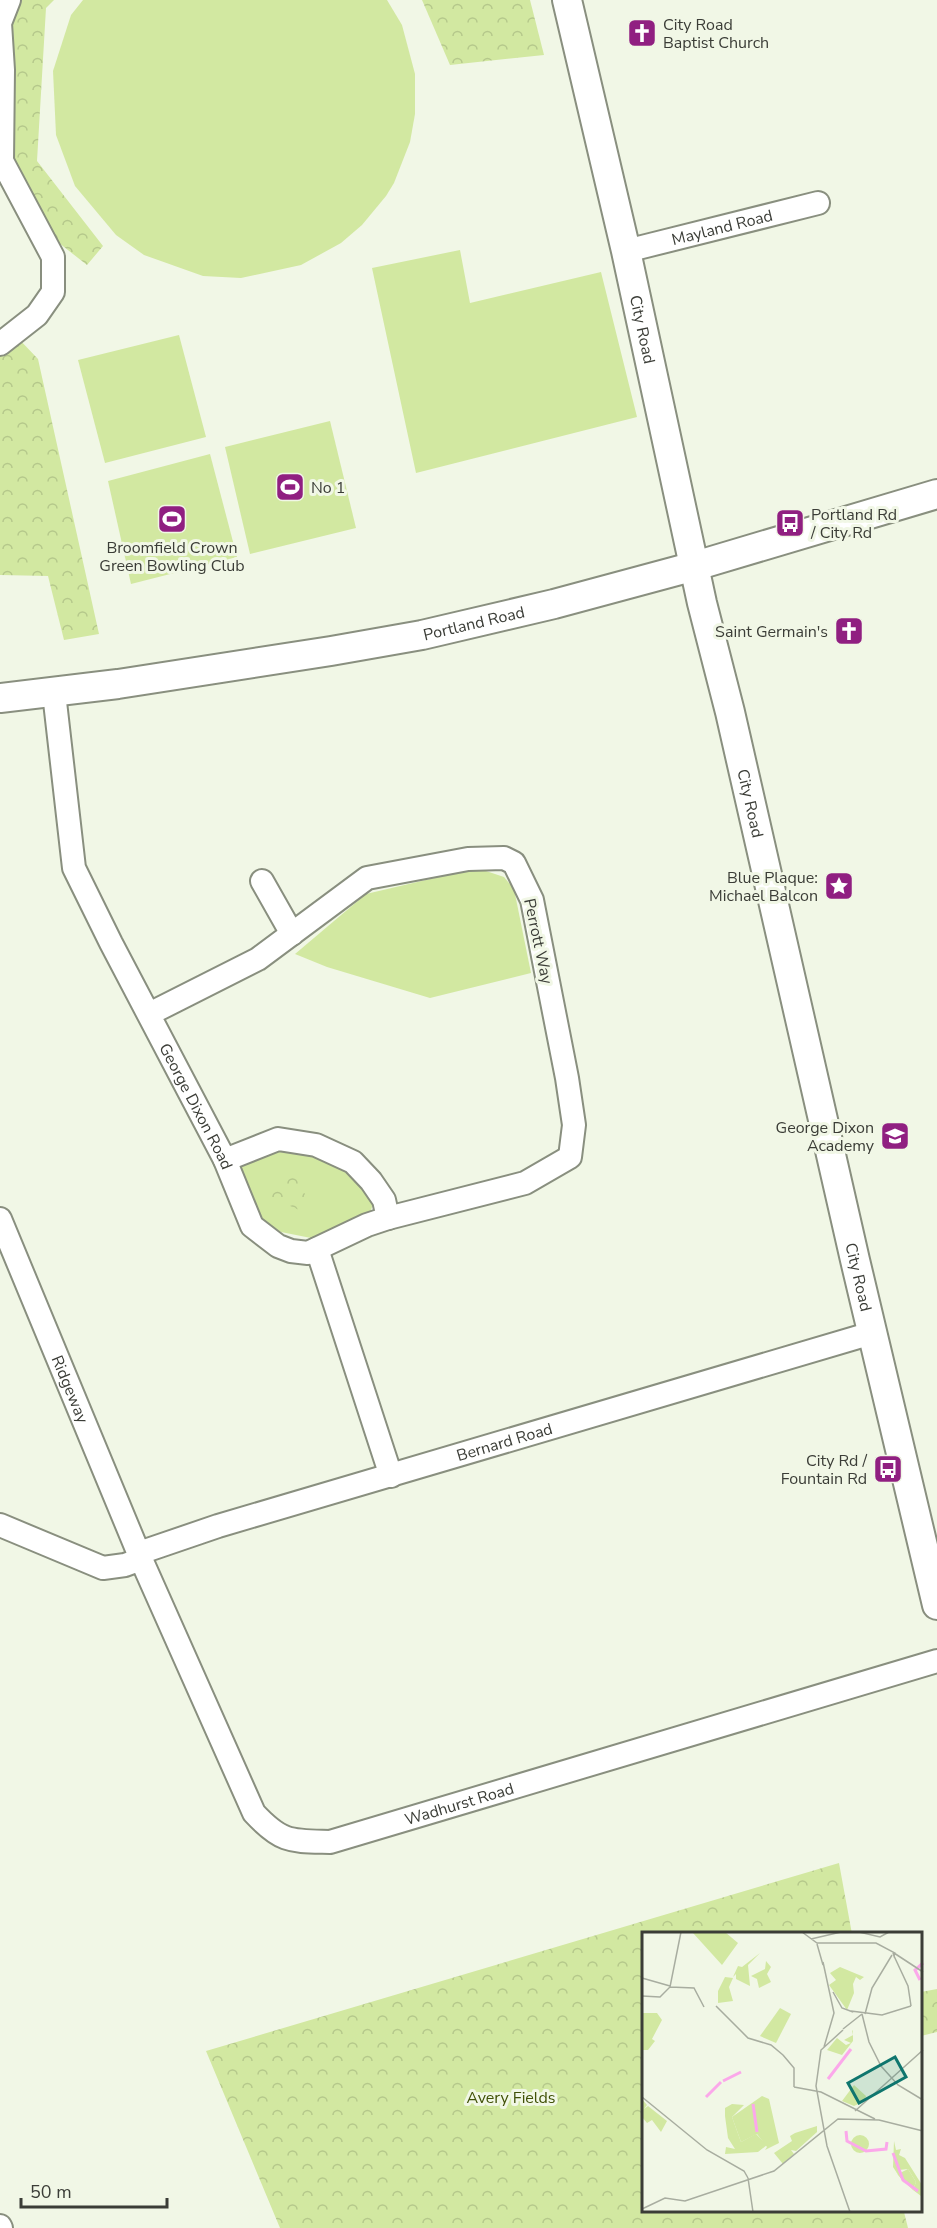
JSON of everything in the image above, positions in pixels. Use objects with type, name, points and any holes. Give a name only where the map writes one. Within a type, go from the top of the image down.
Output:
[{"type":"main road","name":"City Road","points":[[567,0],[626,250],[695,566],[937,1605]]},
{"type":"main road","name":"Portland Road","points":[[0,698],[54,693],[320,653],[422,635],[554,604],[695,566],[937,495]]},
{"type":"street","points":[[0,344],[37,315],[52,292],[53,257],[2,161],[3,70],[0,23],[9,0]]},
{"type":"street","name":"Mayland Road","points":[[626,250],[818,203]]},
{"type":"street","name":"George Dixon Road","points":[[54,693],[74,868],[225,1160],[252,1226],[278,1246],[291,1251],[308,1253],[317,1250]]},
{"type":"street","name":"Perrott Way","points":[[149,1014],[258,959],[367,879],[468,859],[504,858],[514,863],[532,900],[567,1078],[574,1125],[570,1157],[525,1183],[388,1218],[368,1225],[317,1250]]},
{"type":"street","points":[[262,881],[292,934]]},
{"type":"street","points":[[225,1160],[278,1139],[316,1145],[353,1162],[371,1181],[384,1200],[388,1218]]},
{"type":"street","name":"Ridgeway","points":[[0,1219],[140,1556]]},
{"type":"street","points":[[317,1250],[391,1476]]},
{"type":"street","name":"Bernard Road","points":[[0,1525],[103,1568],[124,1565],[140,1556],[218,1526],[872,1333]]},
{"type":"street","name":"Wadhurst Road","points":[[140,1556],[254,1814],[269,1830],[286,1840],[330,1842],[937,1661]]},
{"type":"green space","points":[[22,0],[54,0],[46,8],[37,161],[103,246],[87,265],[59,243],[15,165],[13,24]]},
{"type":"green space","points":[[83,0],[387,0],[402,25],[415,74],[415,114],[410,142],[394,183],[386,196],[362,225],[341,243],[301,265],[241,278],[203,276],[144,255],[116,235],[75,186],[56,135],[53,71],[71,15]]},
{"type":"green space","points":[[422,0],[530,0],[544,55],[450,65]]},
{"type":"green space","points":[[460,250],[470,303],[601,272],[637,417],[416,473],[372,268]]},
{"type":"green space","points":[[179,335],[206,437],[105,463],[78,360]]},
{"type":"green space","points":[[16,336],[38,359],[99,634],[64,640],[48,576],[0,575],[0,347]]},
{"type":"green space","name":"No 1","points":[[330,421],[356,528],[250,554],[225,447]]},
{"type":"green space","name":"Broomfield Crown Green Bowling Club","points":[[210,454],[237,557],[131,584],[108,481]]},
{"type":"green space","points":[[477,868],[504,877],[514,889],[531,973],[430,998],[327,967],[295,954],[366,894]]},
{"type":"green space","points":[[296,1145],[351,1167],[374,1201],[370,1213],[311,1238],[281,1232],[263,1220],[253,1203],[238,1160]]},
{"type":"green space","points":[[285,1173],[297,1174],[302,1180],[301,1188],[307,1197],[306,1203],[299,1210],[288,1205],[282,1208],[269,1200],[271,1191],[279,1187]]},
{"type":"green space","name":"Avery Fields","points":[[839,1863],[852,1932],[642,1932],[642,2213],[904,2213],[908,2228],[280,2228],[206,2051]]},
{"type":"green space","points":[[937,1989],[937,2032],[922,2036],[922,1992]]},
{"type":"place","name":"City Road Baptist Church","points":[[642,33]]},
{"type":"place","name":"No 1","points":[[290,487]]},
{"type":"place","name":"Broomfield Crown Green Bowling Club","points":[[172,519]]},
{"type":"place","name":"Portland Rd / City Rd","points":[[790,523]]},
{"type":"place","name":"Saint Germain's","points":[[849,631]]},
{"type":"place","name":"Blue Plaque: Michael Balcon","points":[[839,886]]},
{"type":"place","name":"George Dixon Academy","points":[[895,1136]]},
{"type":"place","name":"City Rd / Fountain Rd","points":[[888,1469]]}]
